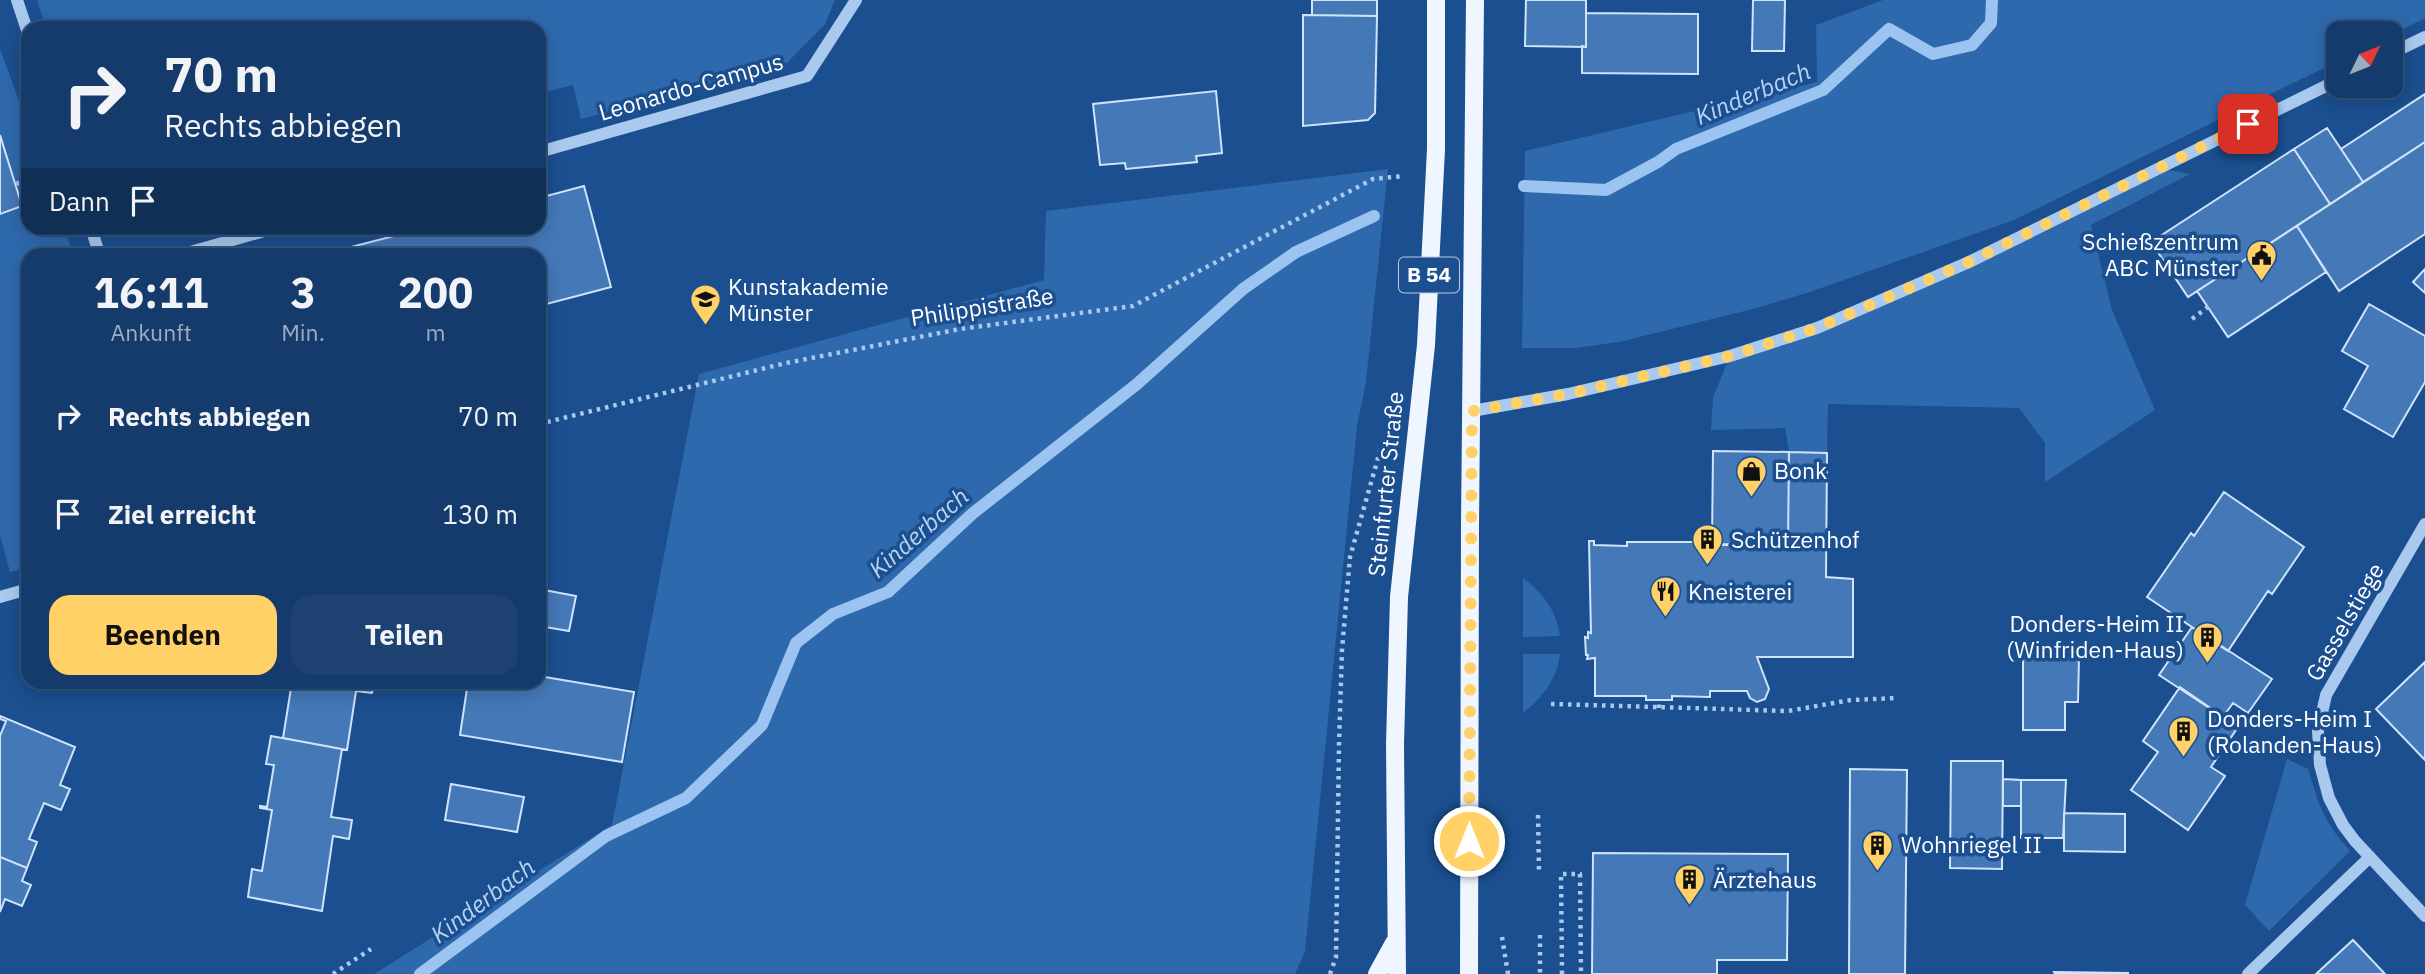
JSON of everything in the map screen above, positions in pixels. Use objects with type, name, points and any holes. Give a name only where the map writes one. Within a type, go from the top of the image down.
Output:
[{"type":"main road","name":"Steinfurter Straße","points":[[1397,974],[1395,744],[1399,597],[1426,345],[1436,149],[1436,0]]},
{"type":"main road","name":"B 54","points":[[1471,970],[1475,0]]},
{"type":"main road","name":"B 54","points":[[1377,974],[1396,939]]},
{"type":"street","points":[[17,0],[24,21]]},
{"type":"street","name":"Leonardo-Campus","points":[[546,150],[807,76],[856,0]]},
{"type":"street","points":[[2403,48],[2425,37]]},
{"type":"street","points":[[1472,411],[1568,394],[1730,356],[1817,328],[1969,262],[2326,86]]},
{"type":"street","points":[[204,248],[250,235]]},
{"type":"street","name":"Gasselstiege","points":[[2425,524],[2326,695],[2318,731],[2320,765],[2329,798],[2343,825],[2425,916]]},
{"type":"street","points":[[0,597],[21,591]]},
{"type":"street","points":[[2248,974],[2370,857]]},
{"type":"path","name":"Philippistraße","points":[[546,422],[786,363],[960,329],[1133,306],[1373,178],[1409,176]]},
{"type":"path","points":[[16,184],[21,182]]},
{"type":"path","points":[[2192,319],[2208,307]]},
{"type":"path","points":[[1330,974],[1336,957],[1342,650],[1350,557],[1383,439]]},
{"type":"path","points":[[1551,704],[1788,711],[1851,700],[1897,698]]},
{"type":"path","points":[[1659,700],[1659,708]]},
{"type":"path","points":[[1538,815],[1539,874]]},
{"type":"path","points":[[1562,974],[1561,874],[1580,874],[1581,974]]},
{"type":"path","points":[[1540,935],[1540,974]]},
{"type":"path","points":[[333,974],[371,948]]},
{"type":"shaded area","points":[[37,0],[835,0],[825,24],[787,63],[581,119],[573,85],[546,92],[546,21],[44,21]]},
{"type":"shaded area","points":[[1883,0],[2425,0],[2425,18],[2403,29],[2403,21],[2326,21],[2326,67],[2014,220],[1810,292],[1753,309],[1619,342],[1575,348],[1522,348],[1525,151],[1817,82],[1816,25]]},
{"type":"shaded area","points":[[0,49],[21,107],[21,203],[0,136]]},
{"type":"shaded area","points":[[2158,168],[2190,174],[2091,225],[2112,310],[2155,410],[2045,482],[2045,443],[2019,408],[1828,404],[1827,453],[1789,452],[1785,428],[1711,430],[1713,397],[1730,356],[1817,328]]},
{"type":"shaded area","points":[[1388,169],[1366,382],[1357,426],[1305,952],[1295,974],[374,974],[612,825],[699,374],[1044,280],[1046,211]]},
{"type":"shaded area","points":[[21,206],[21,235],[67,235],[71,248],[21,248],[21,569],[10,572],[0,535],[0,214]]},
{"type":"shaded area","points":[[1523,578],[1548,603],[1556,618],[1560,636],[1523,637]]},
{"type":"shaded area","points":[[1523,654],[1560,654],[1556,672],[1548,687],[1523,713]]},
{"type":"shaded area","points":[[2287,759],[2308,769],[2323,813],[2350,851],[2269,931],[2245,905]]},
{"type":"building","points":[[1312,0],[1377,0],[1377,16],[1312,15]]},
{"type":"building","points":[[1526,0],[1586,0],[1586,47],[1525,46]]},
{"type":"building","points":[[1753,0],[1785,0],[1784,51],[1752,51]]},
{"type":"building","points":[[1586,13],[1698,14],[1698,74],[1582,73],[1582,46],[1586,47]]},
{"type":"building","points":[[1303,15],[1377,16],[1375,113],[1368,120],[1303,126]]},
{"type":"building","points":[[1216,91],[1222,153],[1196,156],[1197,162],[1126,169],[1125,163],[1100,165],[1093,104]]},
{"type":"building","points":[[2425,94],[2425,142],[2363,182],[2341,149]]},
{"type":"building","points":[[2327,128],[2363,182],[2330,204],[2294,149]]},
{"type":"building","points":[[0,135],[21,206],[0,214]]},
{"type":"building","points":[[2425,142],[2425,234],[2339,291],[2297,226]]},
{"type":"building","points":[[2294,149],[2330,204],[2188,297],[2151,242]]},
{"type":"building","points":[[584,186],[611,287],[546,304],[546,248],[347,248],[398,235],[546,235],[546,196]]},
{"type":"building","name":"Schießzentrum ABC Münster","points":[[2297,226],[2326,272],[2228,337],[2197,291]]},
{"type":"building","points":[[2425,269],[2425,293],[2413,282]]},
{"type":"building","points":[[2369,304],[2425,336],[2425,382],[2393,437],[2344,409],[2368,366],[2342,351]]},
{"type":"building","name":"Bonk","points":[[1713,451],[1789,452],[1788,545],[1712,544]]},
{"type":"building","name":"Schützenhof","points":[[1789,452],[1827,453],[1826,577],[1853,579],[1853,657],[1757,657],[1769,689],[1765,699],[1757,702],[1750,698],[1747,691],[1710,691],[1710,697],[1672,696],[1672,700],[1646,700],[1646,696],[1595,696],[1595,658],[1587,659],[1585,637],[1588,638],[1588,632],[1591,633],[1589,541],[1594,541],[1594,545],[1627,546],[1627,542],[1788,545]]},
{"type":"building","points":[[2224,492],[2304,547],[2272,594],[2268,591],[2228,651],[2147,597],[2191,533],[2194,536]]},
{"type":"building","points":[[546,590],[576,596],[569,631],[546,627]]},
{"type":"building","name":"Donders-Heim II (Winfriden-Haus)","points":[[2192,627],[2272,679],[2248,713],[2233,703],[2223,717],[2159,675]]},
{"type":"building","points":[[2023,657],[2079,657],[2078,702],[2065,702],[2065,730],[2023,730]]},
{"type":"building","points":[[2425,662],[2425,760],[2376,709]]},
{"type":"building","points":[[546,677],[634,692],[622,762],[460,735],[467,689],[546,689]]},
{"type":"building","name":"Donders-Heim I (Rolanden-Haus)","points":[[2180,687],[2238,727],[2211,767],[2225,776],[2188,830],[2131,790],[2158,752],[2143,741]]},
{"type":"building","points":[[291,689],[373,689],[372,693],[356,691],[347,750],[283,738]]},
{"type":"building","points":[[0,716],[75,747],[60,785],[70,789],[61,810],[44,803],[29,839],[37,842],[27,868],[0,857],[0,736],[6,721],[0,719]]},
{"type":"building","points":[[271,736],[342,749],[331,817],[352,820],[349,839],[333,836],[322,911],[248,897],[252,869],[262,871],[272,810],[260,808],[267,807],[274,765],[266,764]]},
{"type":"building","points":[[1951,761],[2003,761],[2002,869],[1950,868]]},
{"type":"building","name":"Wohnriegel II","points":[[1850,769],[1907,770],[1905,974],[1849,974]]},
{"type":"building","points":[[2003,779],[2021,780],[2021,806],[2003,806]]},
{"type":"building","points":[[2021,780],[2066,780],[2063,838],[2021,838]]},
{"type":"building","points":[[451,784],[524,797],[517,832],[445,820]]},
{"type":"building","points":[[2064,813],[2125,814],[2125,852],[2064,851]]},
{"type":"building","name":"Ärztehaus","points":[[1593,853],[1788,854],[1787,960],[1717,960],[1717,974],[1592,974]]},
{"type":"building","points":[[0,857],[27,868],[22,881],[31,885],[22,906],[5,899],[0,912]]},
{"type":"building","points":[[2353,940],[2385,974],[2316,974]]},
{"type":"building","points":[[2054,972],[2128,973],[2128,974],[2055,974]]},
{"type":"waterway","name":"Kinderbach","points":[[1524,186],[1606,190],[1658,162],[1676,149],[1823,90],[1889,29],[1933,54],[1972,45],[1991,23],[1992,0]]},
{"type":"waterway","name":"Kinderbach","points":[[420,974],[606,836],[686,798],[762,725],[796,643],[833,614],[888,592],[972,514],[1137,384],[1243,289],[1296,252],[1374,216]]},
{"type":"place","name":"Schießzentrum ABC Münster","points":[[2262,282]]},
{"type":"place","name":"Kunstakademie Münster","points":[[705,327]]},
{"type":"place","name":"Bonk","points":[[1751,498]]},
{"type":"place","name":"Schützenhof","points":[[1708,567]]},
{"type":"place","name":"Kneisterei","points":[[1665,619]]},
{"type":"place","name":"Donders-Heim II (Winfriden-Haus)","points":[[2207,664]]},
{"type":"place","name":"Donders-Heim I (Rolanden-Haus)","points":[[2184,759]]},
{"type":"place","name":"Wohnriegel II","points":[[1878,872]]},
{"type":"place","name":"Ärztehaus","points":[[1690,907]]},
{"type":"route","points":[[1469,841],[1472,411],[1568,394],[1730,356],[1817,328],[1969,262],[2248,124]]}]
